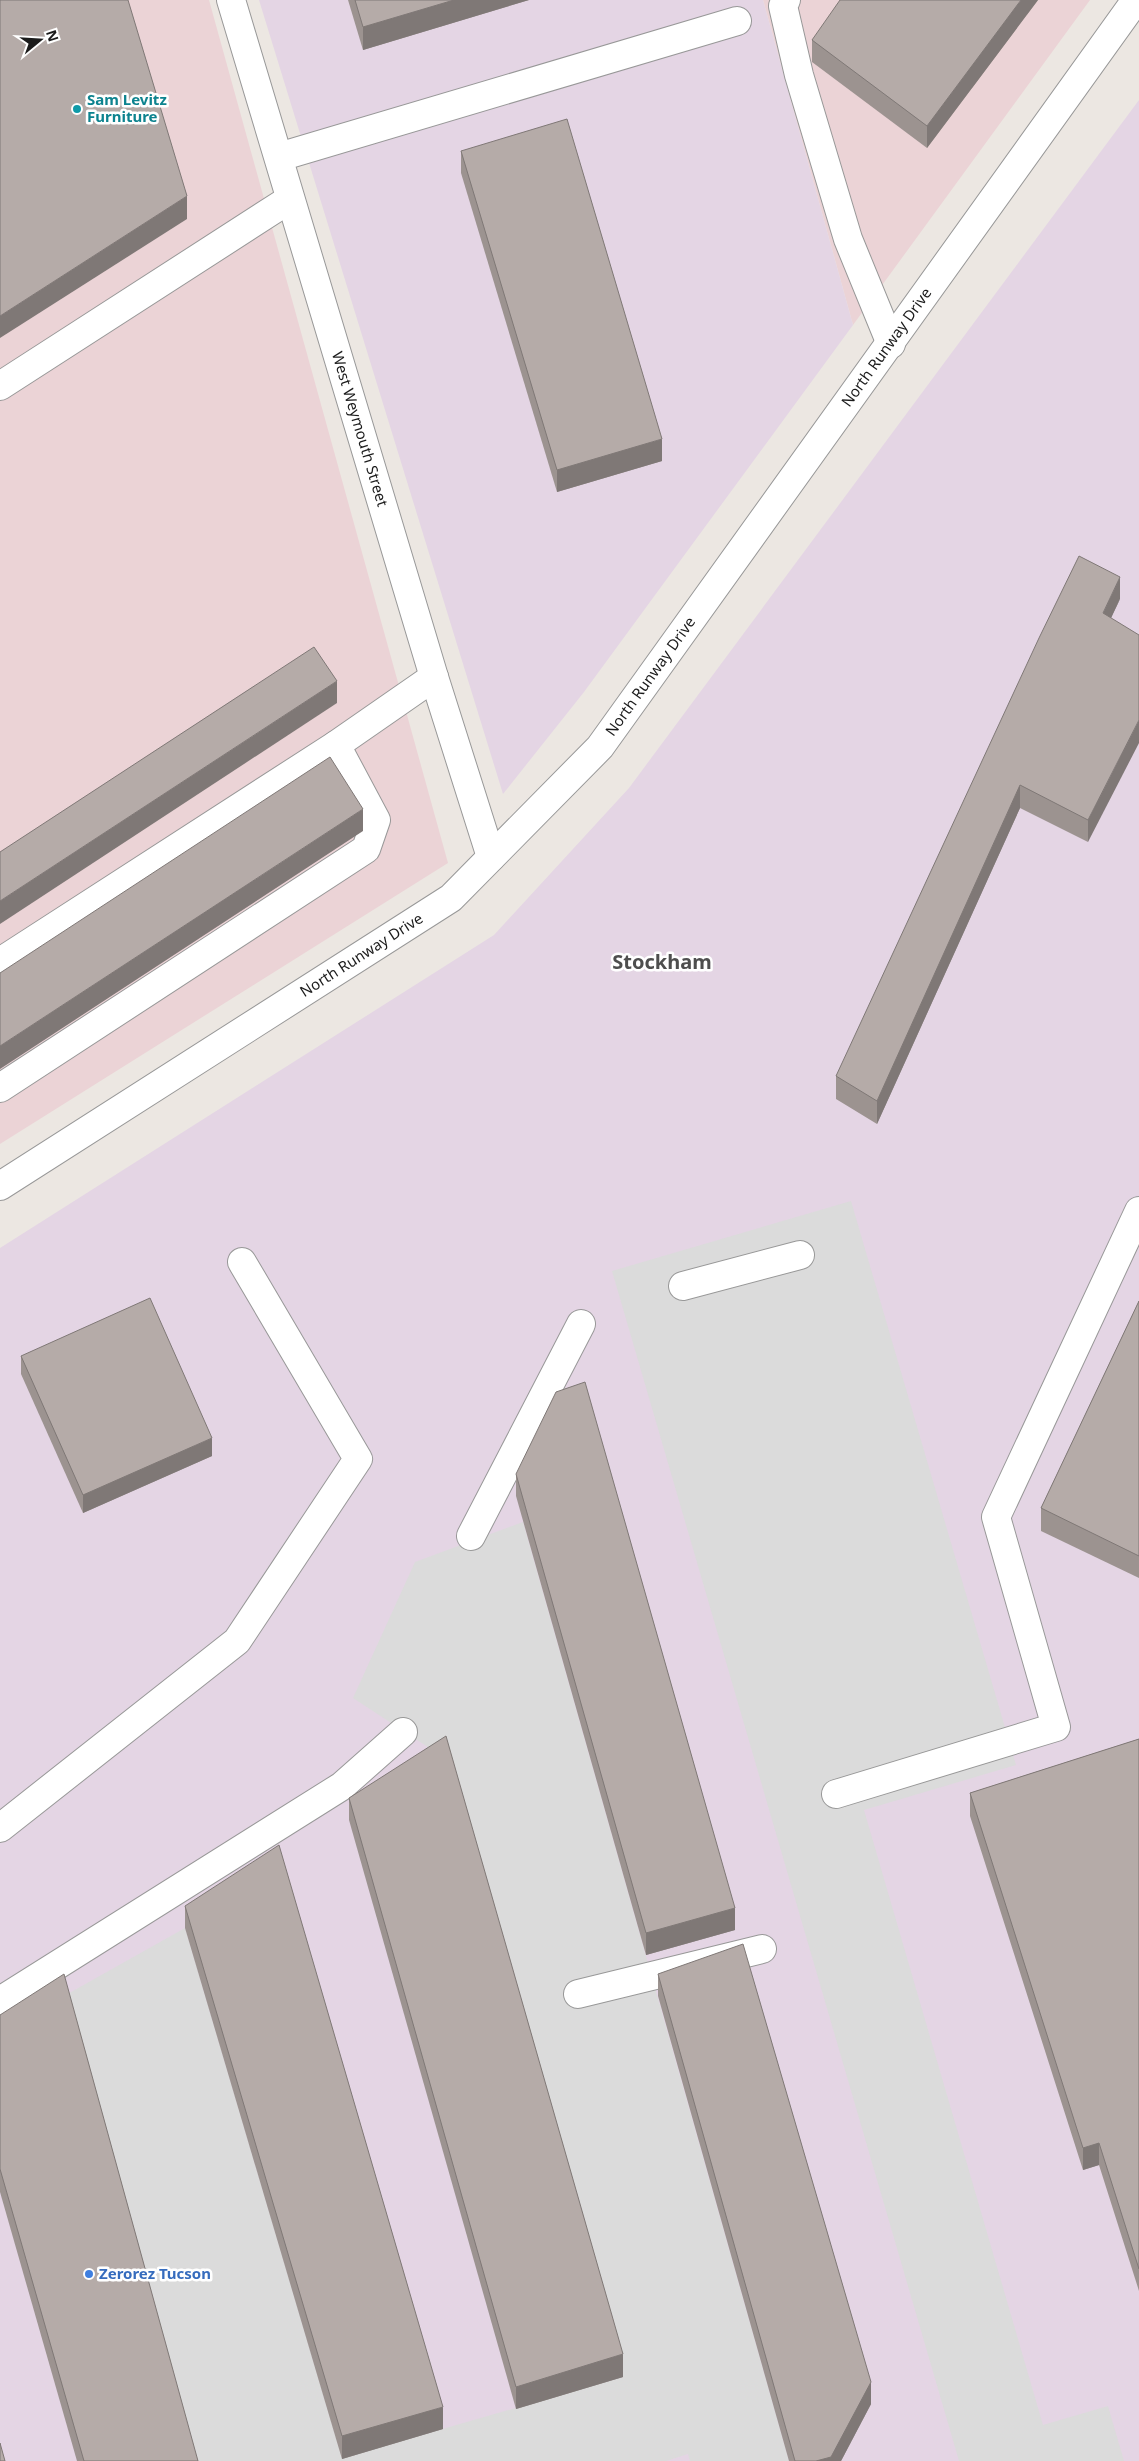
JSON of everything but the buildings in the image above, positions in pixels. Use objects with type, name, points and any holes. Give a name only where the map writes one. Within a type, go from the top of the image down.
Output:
[{"type":"street","name":"West Weymouth Street","points":[[231,0],[434,676],[491,857]]},
{"type":"street","points":[[786,0],[783,6],[799,75],[848,239],[891,344]]},
{"type":"street","name":"North Runway Drive","points":[[0,1186],[450,898],[600,747],[1136,0]]},
{"type":"street","points":[[279,157],[737,21]]},
{"type":"street","points":[[0,386],[290,199]]},
{"type":"street","points":[[0,962],[336,745],[434,676]]},
{"type":"street","points":[[0,1088],[366,849],[376,820],[336,745]]},
{"type":"street","points":[[836,1794],[1056,1727],[996,1517],[1139,1211]]},
{"type":"street","points":[[682,1286],[800,1255]]},
{"type":"street","points":[[0,1828],[237,1640],[358,1459],[242,1262]]},
{"type":"street","points":[[471,1536],[581,1324]]},
{"type":"street","points":[[0,2001],[342,1786],[403,1732]]},
{"type":"street","points":[[578,1994],[762,1949]]},
{"type":"shaded area","points":[[0,0],[209,0],[448,863],[0,1144]]},
{"type":"shaded area","points":[[259,0],[763,0],[853,325],[584,692],[503,794]]},
{"type":"shaded area","points":[[763,0],[1090,0],[853,325]]},
{"type":"shaded area","points":[[1139,100],[1139,2461],[0,2461],[0,1248],[494,935],[629,788]]},
{"type":"shaded area","points":[[851,1201],[1016,1765],[864,1810],[1043,2425],[1108,2406],[1124,2461],[959,2461],[612,1271]]},
{"type":"shaded area","points":[[523,1522],[789,2461],[690,2461],[688,2454],[666,2461],[192,2461],[64,1996],[185,1928],[342,2458],[623,2377],[446,1759],[353,1698],[415,1562]]},
{"type":"place","name":"Sam Levitz Furniture","points":[[77,109]]},
{"type":"place","name":"Zerorez Tucson","points":[[89,2274]]},
{"type":"district","name":"Stockham","points":[[662,962]]}]
